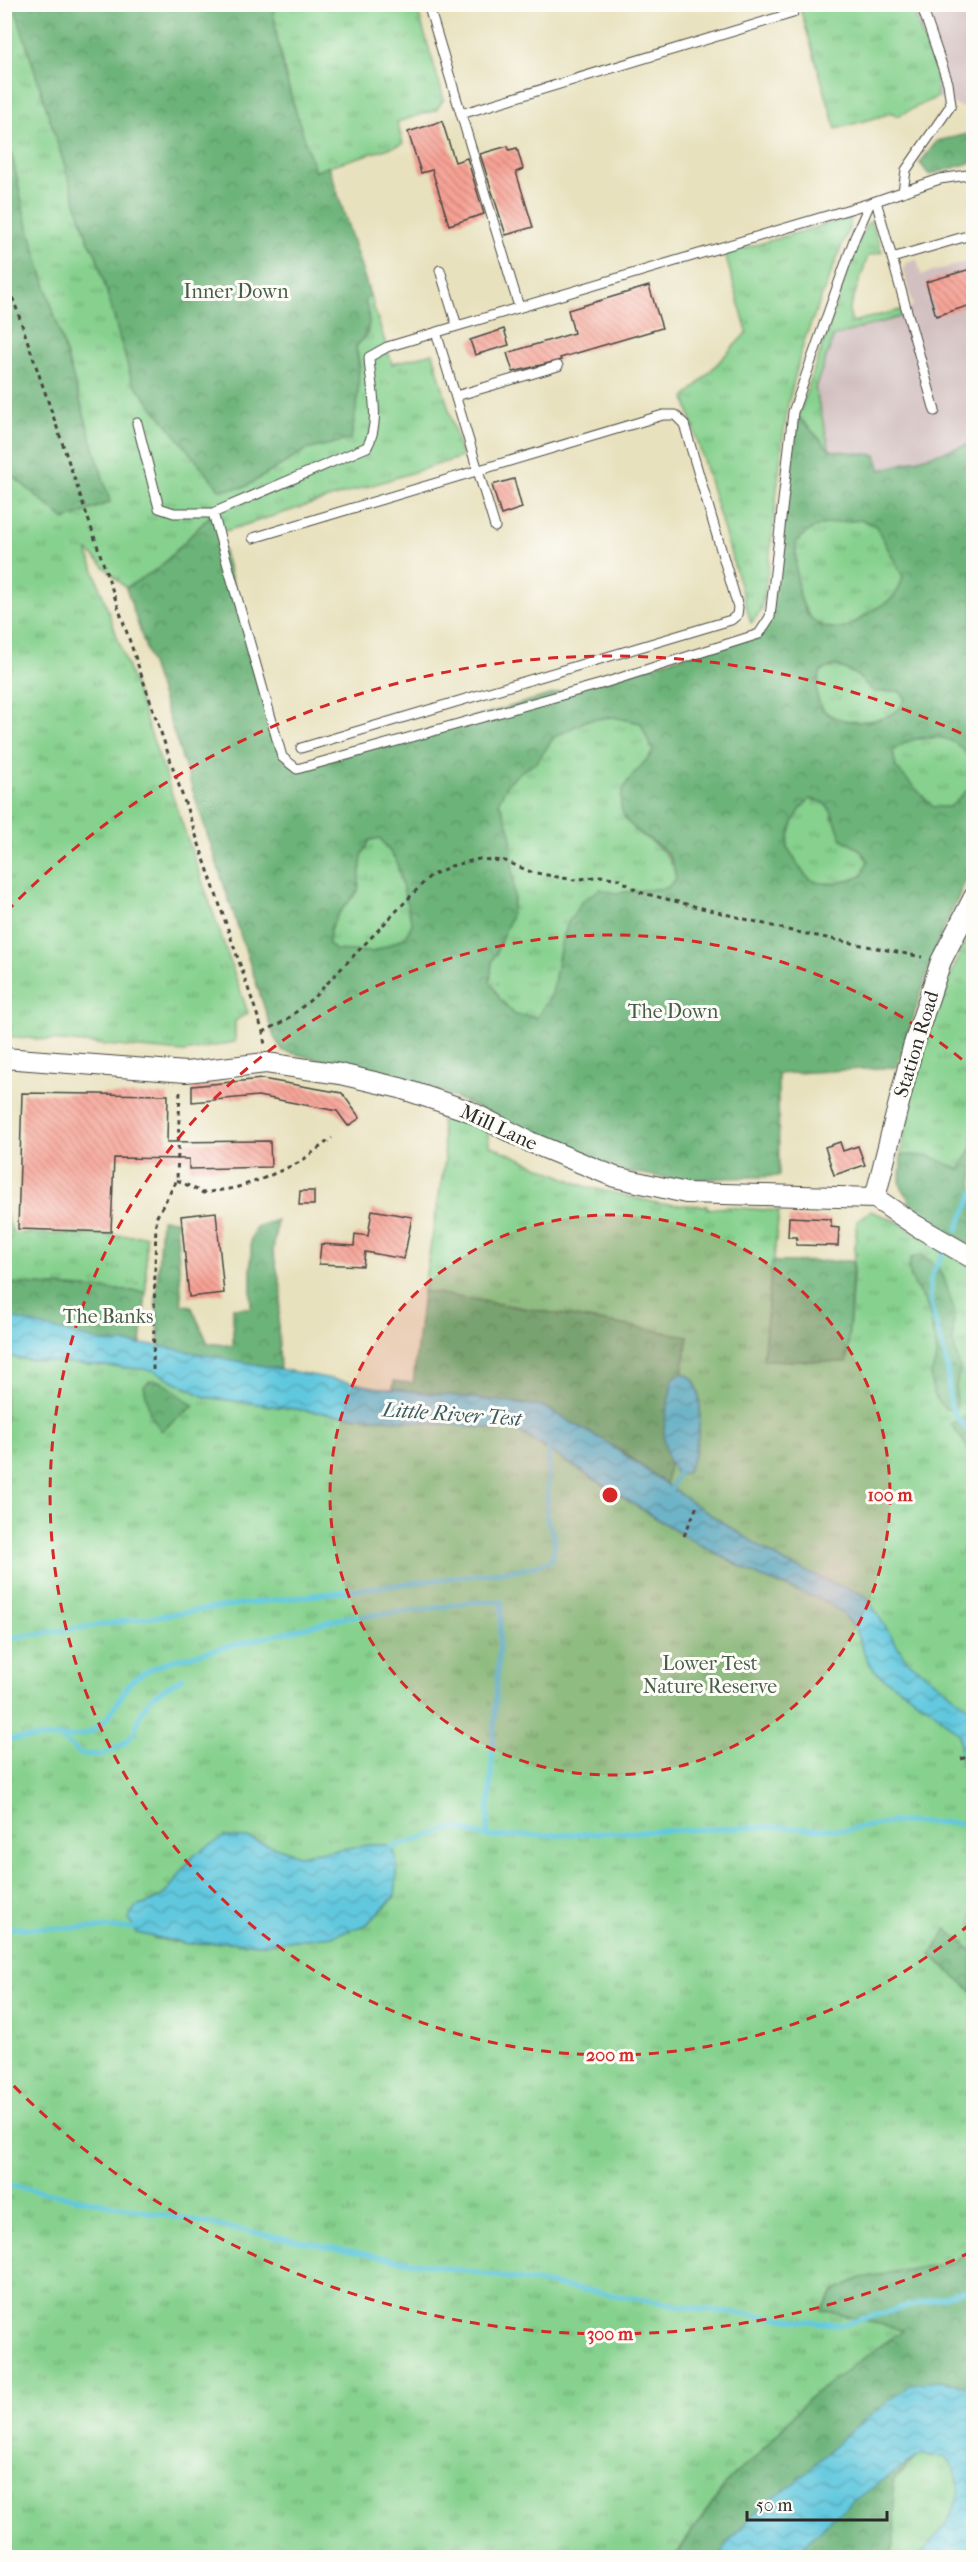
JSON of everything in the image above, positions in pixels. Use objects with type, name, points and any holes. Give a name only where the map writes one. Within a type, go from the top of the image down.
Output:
[{"type":"street","name":"Station Road","points":[[875,1198],[913,1047],[941,962],[974,897]]},
{"type":"street","name":"Mill Lane","points":[[4,1058],[186,1072],[266,1063],[340,1074],[400,1088],[469,1111],[530,1142],[615,1177],[686,1193],[875,1198]]},
{"type":"street","points":[[875,1198],[915,1225],[974,1259]]},
{"type":"lane","points":[[428,4],[519,307]]},
{"type":"lane","points":[[903,192],[906,170],[951,105],[948,83],[921,4]]},
{"type":"lane","points":[[461,114],[793,13]]},
{"type":"lane","points":[[137,423],[159,508],[174,513],[213,513],[367,447],[373,436],[374,394],[369,357],[392,345],[873,202],[940,179],[974,174]]},
{"type":"lane","points":[[873,202],[892,258],[935,411]]},
{"type":"lane","points":[[213,513],[282,757],[297,769],[601,684],[759,634],[770,617],[793,412],[855,237],[873,202]]},
{"type":"lane","points":[[892,258],[974,234]]},
{"type":"lane","points":[[440,270],[457,326]]},
{"type":"lane","points":[[436,332],[495,527]]},
{"type":"lane","points":[[456,396],[558,366]]},
{"type":"lane","points":[[253,538],[663,415],[675,415],[684,424],[738,607],[737,615],[731,620],[301,748]]},
{"type":"path","points":[[4,272],[263,1032],[266,1063]]},
{"type":"path","points":[[263,1032],[285,1022],[314,997],[430,876],[452,866],[480,858],[505,861],[531,872],[574,880],[601,876],[619,879],[639,892],[792,931],[941,962]]},
{"type":"path","points":[[153,1370],[156,1218],[177,1180],[180,1088]]},
{"type":"path","points":[[177,1180],[202,1192],[235,1188],[300,1162],[332,1138]]},
{"type":"path","points":[[684,1536],[697,1506]]},
{"type":"path","points":[[962,1759],[974,1755]]},
{"type":"shaded area","points":[[911,5],[973,5],[973,112],[937,97],[936,73]]},
{"type":"shaded area","points":[[917,259],[921,275],[973,260],[973,443],[880,470],[876,455],[830,450],[815,388],[834,336],[902,316],[901,310],[913,306],[903,268],[907,262]]},
{"type":"green space","points":[[14,4],[88,240],[96,254],[132,381],[245,487],[306,450],[351,439],[360,365],[356,347],[368,333],[365,299],[370,295],[392,364],[433,353],[462,457],[219,533],[213,513],[159,568],[126,588],[87,550],[248,1013],[235,1021],[235,1042],[184,1052],[5,1036],[4,469],[65,520],[110,502],[24,213],[5,132],[5,5]]},
{"type":"green space","name":"Inner Down","points":[[14,5],[273,5],[284,68],[315,172],[329,166],[370,295],[365,299],[369,325],[356,347],[359,382],[351,439],[306,450],[245,487],[220,490],[132,381],[96,254],[88,240]]},
{"type":"green space","points":[[273,5],[416,5],[444,99],[436,110],[397,122],[403,144],[315,172],[284,69]]},
{"type":"green space","points":[[799,5],[911,5],[936,73],[937,97],[898,116],[892,113],[836,129]]},
{"type":"green space","points":[[4,132],[14,164],[24,213],[110,502],[65,520],[5,469]]},
{"type":"green space","points":[[973,133],[973,162],[929,175],[920,163],[937,141]]},
{"type":"green space","points":[[851,217],[849,228],[804,341],[788,404],[768,572],[761,611],[751,623],[685,398],[747,332],[725,254]]},
{"type":"green space","points":[[871,221],[882,252],[868,256],[849,311],[852,322],[901,310],[903,316],[834,336],[815,388],[830,450],[798,417],[854,251],[867,224]]},
{"type":"green space","name":"The Down","points":[[798,416],[830,450],[876,455],[881,470],[973,443],[973,767],[959,746],[938,737],[915,739],[893,751],[896,768],[933,807],[950,807],[973,784],[973,865],[937,944],[897,1067],[778,1074],[779,1176],[680,1180],[623,1171],[426,1085],[283,1051],[274,1037],[126,588],[159,568],[213,513],[282,757],[297,769],[759,634],[770,617]],"holes":[[[862,520],[876,526],[903,577],[898,591],[887,602],[849,626],[829,628],[817,623],[808,614],[802,601],[796,571],[796,542],[818,526],[834,522]],[[836,665],[855,674],[874,692],[899,691],[906,698],[898,710],[881,719],[858,722],[836,718],[821,707],[817,698],[821,671]],[[613,717],[641,723],[653,752],[624,788],[621,805],[623,814],[635,829],[667,853],[671,859],[676,879],[667,888],[615,893],[600,889],[582,901],[569,921],[561,944],[552,995],[537,1017],[515,1015],[500,999],[490,981],[492,962],[510,919],[514,899],[511,833],[499,801],[508,783],[523,770],[536,763],[554,737],[587,720]],[[810,799],[823,802],[831,811],[842,839],[859,849],[868,860],[862,876],[841,882],[825,883],[806,876],[787,847],[794,821]],[[380,838],[396,860],[412,924],[405,938],[373,952],[336,950],[329,944],[330,929],[338,914],[358,891],[362,855],[370,840]]]},
{"type":"green space","points":[[862,520],[876,526],[903,577],[898,591],[887,602],[849,626],[829,628],[817,623],[808,614],[802,601],[796,571],[796,542],[818,526],[834,522]]},
{"type":"green space","points":[[836,665],[855,674],[874,692],[899,691],[906,698],[898,710],[881,719],[858,722],[836,718],[821,707],[817,684],[821,671]]},
{"type":"green space","points":[[613,717],[641,723],[653,752],[643,765],[635,830],[662,850],[671,863],[676,879],[667,888],[615,893],[600,889],[569,921],[561,944],[552,995],[537,1017],[515,1015],[500,999],[490,981],[492,962],[510,919],[503,812],[499,801],[508,783],[523,770],[536,763],[554,737],[587,720]]},
{"type":"green space","points":[[945,737],[968,755],[974,784],[950,807],[933,807],[896,768],[893,751],[906,740]]},
{"type":"green space","points":[[810,799],[823,802],[831,811],[842,839],[859,849],[868,861],[862,876],[841,882],[825,883],[812,880],[801,870],[787,847],[794,821]]},
{"type":"green space","points":[[380,838],[396,860],[412,924],[405,938],[373,952],[336,951],[329,944],[330,929],[338,914],[358,891],[362,855],[370,840]]},
{"type":"green space","points":[[973,917],[973,1145],[960,1170],[930,1156],[901,1155],[907,1108],[930,1031]]},
{"type":"green space","name":"Lower Test Nature Reserve","points":[[440,1111],[488,1129],[489,1145],[584,1186],[661,1204],[707,1206],[707,1209],[727,1207],[779,1211],[763,1360],[847,1362],[857,1221],[871,1211],[894,1220],[973,1267],[973,1972],[939,1941],[931,1955],[973,1992],[973,2246],[954,2262],[895,2272],[835,2290],[822,2310],[904,2329],[810,2397],[756,2457],[730,2478],[674,2557],[5,2558],[5,1354],[19,1359],[153,1370],[205,1397],[340,1415],[518,1431],[660,1520],[688,1336],[423,1291],[445,1160]],"holes":[[[247,1838],[299,1855],[370,1845],[387,1845],[395,1853],[397,1867],[395,1897],[366,1925],[332,1936],[262,1944],[229,1942],[188,1944],[153,1938],[136,1907],[149,1903],[165,1893],[194,1856],[211,1848]]]},
{"type":"green space","points":[[973,1145],[973,1247],[915,1212],[900,1184],[901,1155],[930,1156],[960,1170]]},
{"type":"green space","points":[[4,1209],[13,1233],[146,1236],[146,1292],[5,1283]]},
{"type":"green space","points":[[161,1219],[176,1220],[182,1305],[191,1306],[208,1343],[233,1346],[233,1308],[251,1308],[251,1239],[256,1227],[277,1220],[273,1252],[282,1291],[278,1324],[280,1369],[160,1347],[156,1303]]},
{"type":"green space","points":[[919,1255],[930,1260],[943,1275],[954,1309],[953,1343],[960,1368],[956,1387],[956,1408],[946,1409],[938,1402],[933,1391],[931,1379],[937,1350],[931,1320],[928,1308],[909,1271],[911,1258]]},
{"type":"green space","points":[[853,1261],[847,1362],[763,1360],[772,1262]]},
{"type":"green space","name":"The Banks","points":[[5,1283],[146,1292],[141,1344],[102,1342],[5,1326]]},
{"type":"green space","points":[[423,1291],[688,1336],[666,1484],[623,1452],[542,1406],[393,1389],[394,1381],[413,1383]]},
{"type":"green space","points":[[155,1380],[163,1382],[194,1406],[161,1431],[150,1414],[144,1386]]},
{"type":"green space","points":[[966,1416],[973,1418],[973,1455],[951,1424]]},
{"type":"green space","points":[[947,1929],[973,1952],[973,1992],[931,1955]]},
{"type":"green space","points":[[973,2246],[973,2406],[893,2480],[895,2542],[889,2557],[674,2558],[730,2478],[756,2457],[810,2397],[903,2330],[822,2310],[835,2290],[861,2278],[954,2262]]},
{"type":"green space","points":[[973,2406],[973,2557],[809,2558]]},
{"type":"water","name":"Little River Test","points":[[4,1316],[102,1342],[153,1345],[374,1387],[542,1406],[605,1441],[697,1506],[786,1563],[866,1596],[905,1658],[973,1711],[973,1785],[961,1759],[959,1734],[929,1707],[880,1676],[868,1662],[854,1627],[829,1603],[760,1577],[684,1536],[518,1431],[340,1415],[205,1397],[153,1370],[19,1359],[5,1354]]},
{"type":"water","points":[[682,1373],[694,1381],[698,1390],[700,1414],[697,1441],[690,1465],[686,1473],[677,1475],[666,1452],[664,1430],[672,1383],[675,1377]]},
{"type":"water","points":[[224,1837],[247,1838],[299,1855],[370,1845],[387,1845],[395,1856],[397,1876],[395,1896],[366,1925],[332,1936],[262,1944],[229,1942],[188,1944],[136,1933],[129,1918],[136,1907],[159,1898],[172,1886],[195,1855]]},
{"type":"water","points":[[939,2381],[973,2387],[973,2557],[919,2557],[947,2522],[958,2496],[958,2483],[954,2470],[945,2457],[921,2455],[837,2514],[796,2557],[721,2557],[730,2539],[767,2500],[796,2483],[843,2437],[911,2384]]},
{"type":"building","points":[[442,121],[455,162],[467,158],[484,214],[449,225],[432,170],[421,173],[408,132]]},
{"type":"building","points":[[508,146],[509,150],[517,148],[523,169],[516,172],[533,227],[506,235],[480,154]]},
{"type":"building","points":[[974,268],[974,304],[936,316],[926,282]]},
{"type":"building","points":[[649,286],[662,328],[560,358],[561,360],[513,372],[507,353],[574,333],[568,310]]},
{"type":"building","points":[[504,329],[509,345],[475,355],[470,340]]},
{"type":"building","points":[[514,479],[522,508],[501,515],[492,485]]},
{"type":"building","points":[[262,1079],[342,1093],[360,1118],[348,1126],[337,1111],[258,1096],[192,1102],[192,1086]]},
{"type":"building","points":[[22,1093],[168,1095],[167,1142],[270,1141],[271,1167],[189,1169],[189,1159],[114,1158],[111,1232],[18,1229]]},
{"type":"building","points":[[840,1142],[843,1151],[858,1146],[865,1165],[834,1175],[825,1147]]},
{"type":"building","points":[[300,1191],[314,1191],[314,1205],[299,1205]]},
{"type":"building","points":[[372,1210],[412,1217],[404,1259],[365,1252],[363,1266],[319,1264],[321,1244],[354,1246],[355,1234],[368,1236]]},
{"type":"building","points":[[216,1212],[224,1293],[189,1297],[181,1216]]},
{"type":"building","points":[[789,1217],[831,1219],[831,1227],[839,1228],[838,1246],[796,1245],[797,1237],[788,1237]]},
{"type":"waterway","points":[[957,1230],[974,1192]]},
{"type":"waterway","points":[[945,1250],[932,1275],[930,1296],[946,1361],[952,1409],[963,1425],[974,1434]]},
{"type":"waterway","points":[[4,1639],[228,1606],[530,1568],[552,1560],[555,1539],[547,1519],[549,1445]]},
{"type":"waterway","points":[[669,1493],[677,1475]]},
{"type":"waterway","points":[[4,1739],[60,1737],[88,1733],[101,1724],[131,1682],[147,1671],[170,1661],[343,1618],[429,1609],[470,1602],[502,1602],[487,1837]]},
{"type":"waterway","points":[[58,1736],[81,1754],[102,1755],[125,1743],[135,1731],[142,1710],[153,1696],[182,1678]]},
{"type":"waterway","points":[[390,1848],[454,1828],[487,1837],[775,1827],[845,1830],[893,1822],[974,1823]]},
{"type":"waterway","points":[[4,1928],[134,1928]]},
{"type":"waterway","points":[[4,2188],[13,2186],[392,2259],[700,2309],[841,2325],[974,2288]]}]
